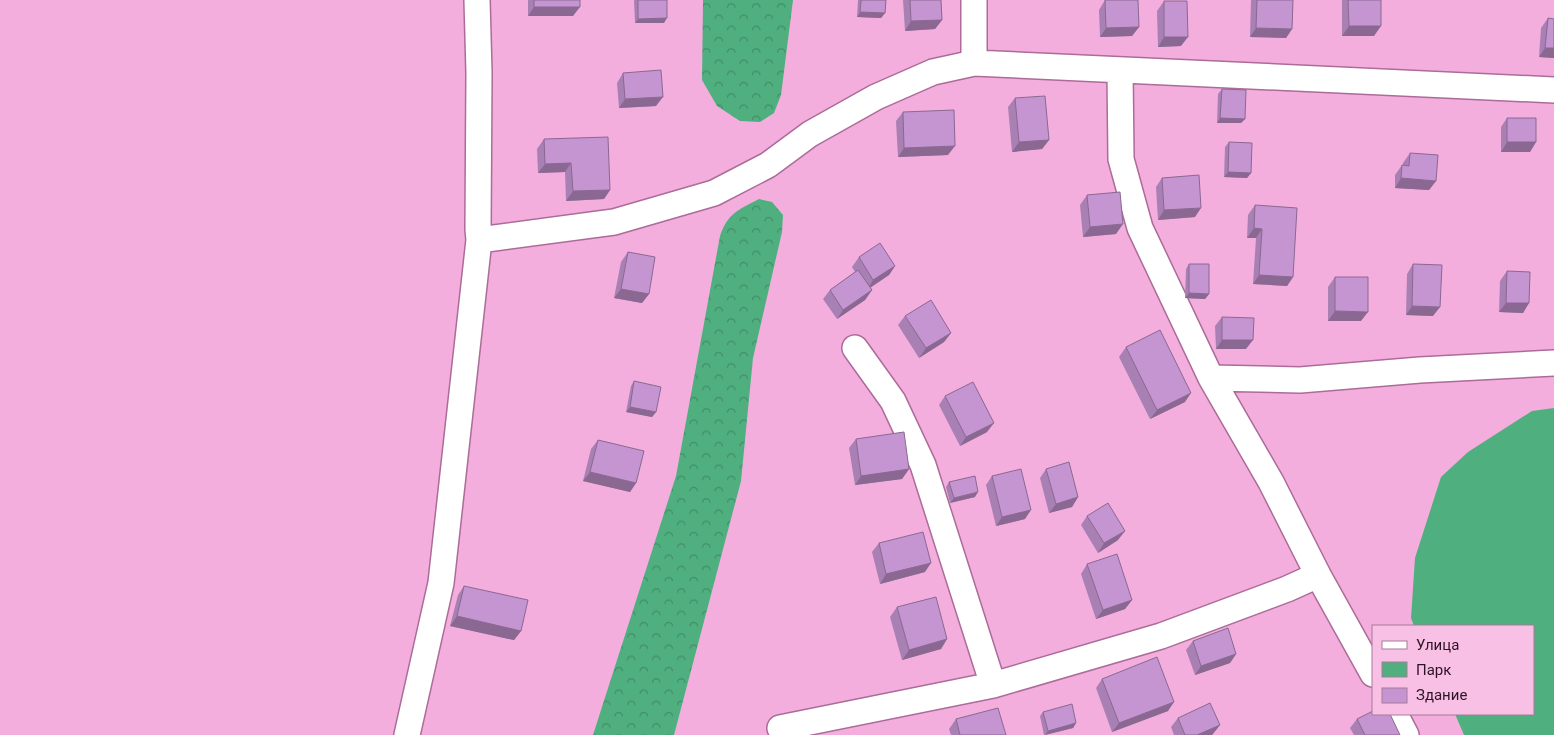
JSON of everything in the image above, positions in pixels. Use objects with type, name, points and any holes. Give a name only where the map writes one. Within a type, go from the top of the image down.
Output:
[{"type":"street","points":[[408,735],[441,583],[479,240],[477,0]]},
{"type":"street","points":[[974,0],[974,63]]},
{"type":"street","points":[[479,240],[614,222],[714,194],[768,166],[810,134],[876,97],[933,72],[974,63],[1554,90]]},
{"type":"street","points":[[1120,70],[1120,159],[1140,228],[1211,378],[1271,482],[1318,575],[1372,672]]},
{"type":"street","points":[[855,348],[893,402],[923,465],[993,685]]},
{"type":"street","points":[[1211,378],[1300,380],[1420,370],[1554,363]]},
{"type":"street","points":[[780,728],[993,685],[1162,636],[1287,589],[1318,575]]},
{"type":"street","points":[[1395,715],[1406,735]]},
{"type":"green space","points":[[703,0],[793,0],[781,95],[774,113],[760,122],[740,121],[717,106],[702,80]]},
{"type":"green space","points":[[759,199],[772,202],[783,215],[782,232],[753,358],[741,481],[674,735],[593,735],[676,476],[720,236],[730,217]]},
{"type":"green space","points":[[1554,408],[1554,735],[1464,735],[1455,715],[1534,715],[1534,625],[1414,625],[1411,618],[1415,558],[1441,477],[1468,452],[1532,411]]},
{"type":"building","points":[[534,0],[580,0],[580,7],[534,7]]},
{"type":"building","points":[[638,0],[667,0],[667,18],[638,19]]},
{"type":"building","points":[[861,0],[886,0],[885,13],[860,12]]},
{"type":"building","points":[[910,0],[941,0],[942,20],[911,21]]},
{"type":"building","points":[[1105,0],[1138,0],[1139,27],[1106,28]]},
{"type":"building","points":[[1257,0],[1293,0],[1292,29],[1256,28]]},
{"type":"building","points":[[1348,0],[1381,0],[1381,26],[1349,26]]},
{"type":"building","points":[[1164,1],[1187,1],[1188,37],[1164,37]]},
{"type":"building","points":[[1548,18],[1554,19],[1554,48],[1545,48]]},
{"type":"building","points":[[661,70],[663,97],[625,99],[623,73]]},
{"type":"building","points":[[1222,89],[1246,90],[1245,119],[1220,118]]},
{"type":"building","points":[[1045,96],[1049,140],[1019,142],[1015,98]]},
{"type":"building","points":[[954,110],[955,146],[904,148],[903,112]]},
{"type":"building","points":[[1507,118],[1536,118],[1536,142],[1507,142]]},
{"type":"building","points":[[608,137],[610,190],[573,191],[571,163],[545,164],[544,139]]},
{"type":"building","points":[[1229,142],[1252,143],[1251,173],[1228,172]]},
{"type":"building","points":[[1410,153],[1438,155],[1436,181],[1401,178],[1402,165],[1409,166]]},
{"type":"building","points":[[1199,175],[1201,208],[1164,210],[1162,178]]},
{"type":"building","points":[[1120,192],[1123,224],[1090,227],[1087,195]]},
{"type":"building","points":[[1255,205],[1297,208],[1293,277],[1259,275],[1262,229],[1254,228]]},
{"type":"building","points":[[880,243],[895,266],[873,280],[859,257]]},
{"type":"building","points":[[628,252],[655,257],[649,294],[621,289]]},
{"type":"building","points":[[1189,264],[1209,264],[1209,294],[1189,293]]},
{"type":"building","points":[[1413,264],[1442,265],[1440,307],[1412,306]]},
{"type":"building","points":[[858,270],[872,290],[843,310],[830,290]]},
{"type":"building","points":[[1507,271],[1530,272],[1529,303],[1506,303]]},
{"type":"building","points":[[1335,277],[1368,277],[1368,312],[1335,311]]},
{"type":"building","points":[[931,300],[951,333],[926,348],[905,316]]},
{"type":"building","points":[[1222,317],[1254,318],[1253,340],[1222,340]]},
{"type":"building","points":[[1160,330],[1191,393],[1157,410],[1126,347]]},
{"type":"building","points":[[634,381],[661,387],[656,412],[630,407]]},
{"type":"building","points":[[973,382],[994,423],[966,437],[945,396]]},
{"type":"building","points":[[904,432],[909,469],[861,476],[856,439]]},
{"type":"building","points":[[598,440],[644,451],[636,483],[590,472]]},
{"type":"building","points":[[1069,462],[1078,497],[1056,504],[1046,469]]},
{"type":"building","points":[[1021,469],[1031,510],[1002,517],[992,476]]},
{"type":"building","points":[[975,476],[978,492],[954,498],[949,482]]},
{"type":"building","points":[[1108,503],[1125,531],[1104,543],[1087,516]]},
{"type":"building","points":[[923,532],[931,563],[886,574],[879,543]]},
{"type":"building","points":[[1117,554],[1132,600],[1103,610],[1087,564]]},
{"type":"building","points":[[464,586],[528,600],[521,631],[457,616]]},
{"type":"building","points":[[936,597],[947,639],[909,650],[897,607]]},
{"type":"building","points":[[1228,628],[1236,654],[1201,666],[1193,641]]},
{"type":"building","points":[[1157,657],[1174,702],[1119,723],[1102,679]]},
{"type":"building","points":[[1210,703],[1220,725],[1197,735],[1185,735],[1178,718]]},
{"type":"building","points":[[1072,704],[1076,723],[1048,731],[1043,712]]},
{"type":"building","points":[[998,708],[1006,735],[960,735],[956,719]]},
{"type":"building","points":[[1372,712],[1372,715],[1390,715],[1400,735],[1365,735],[1357,719]]}]
